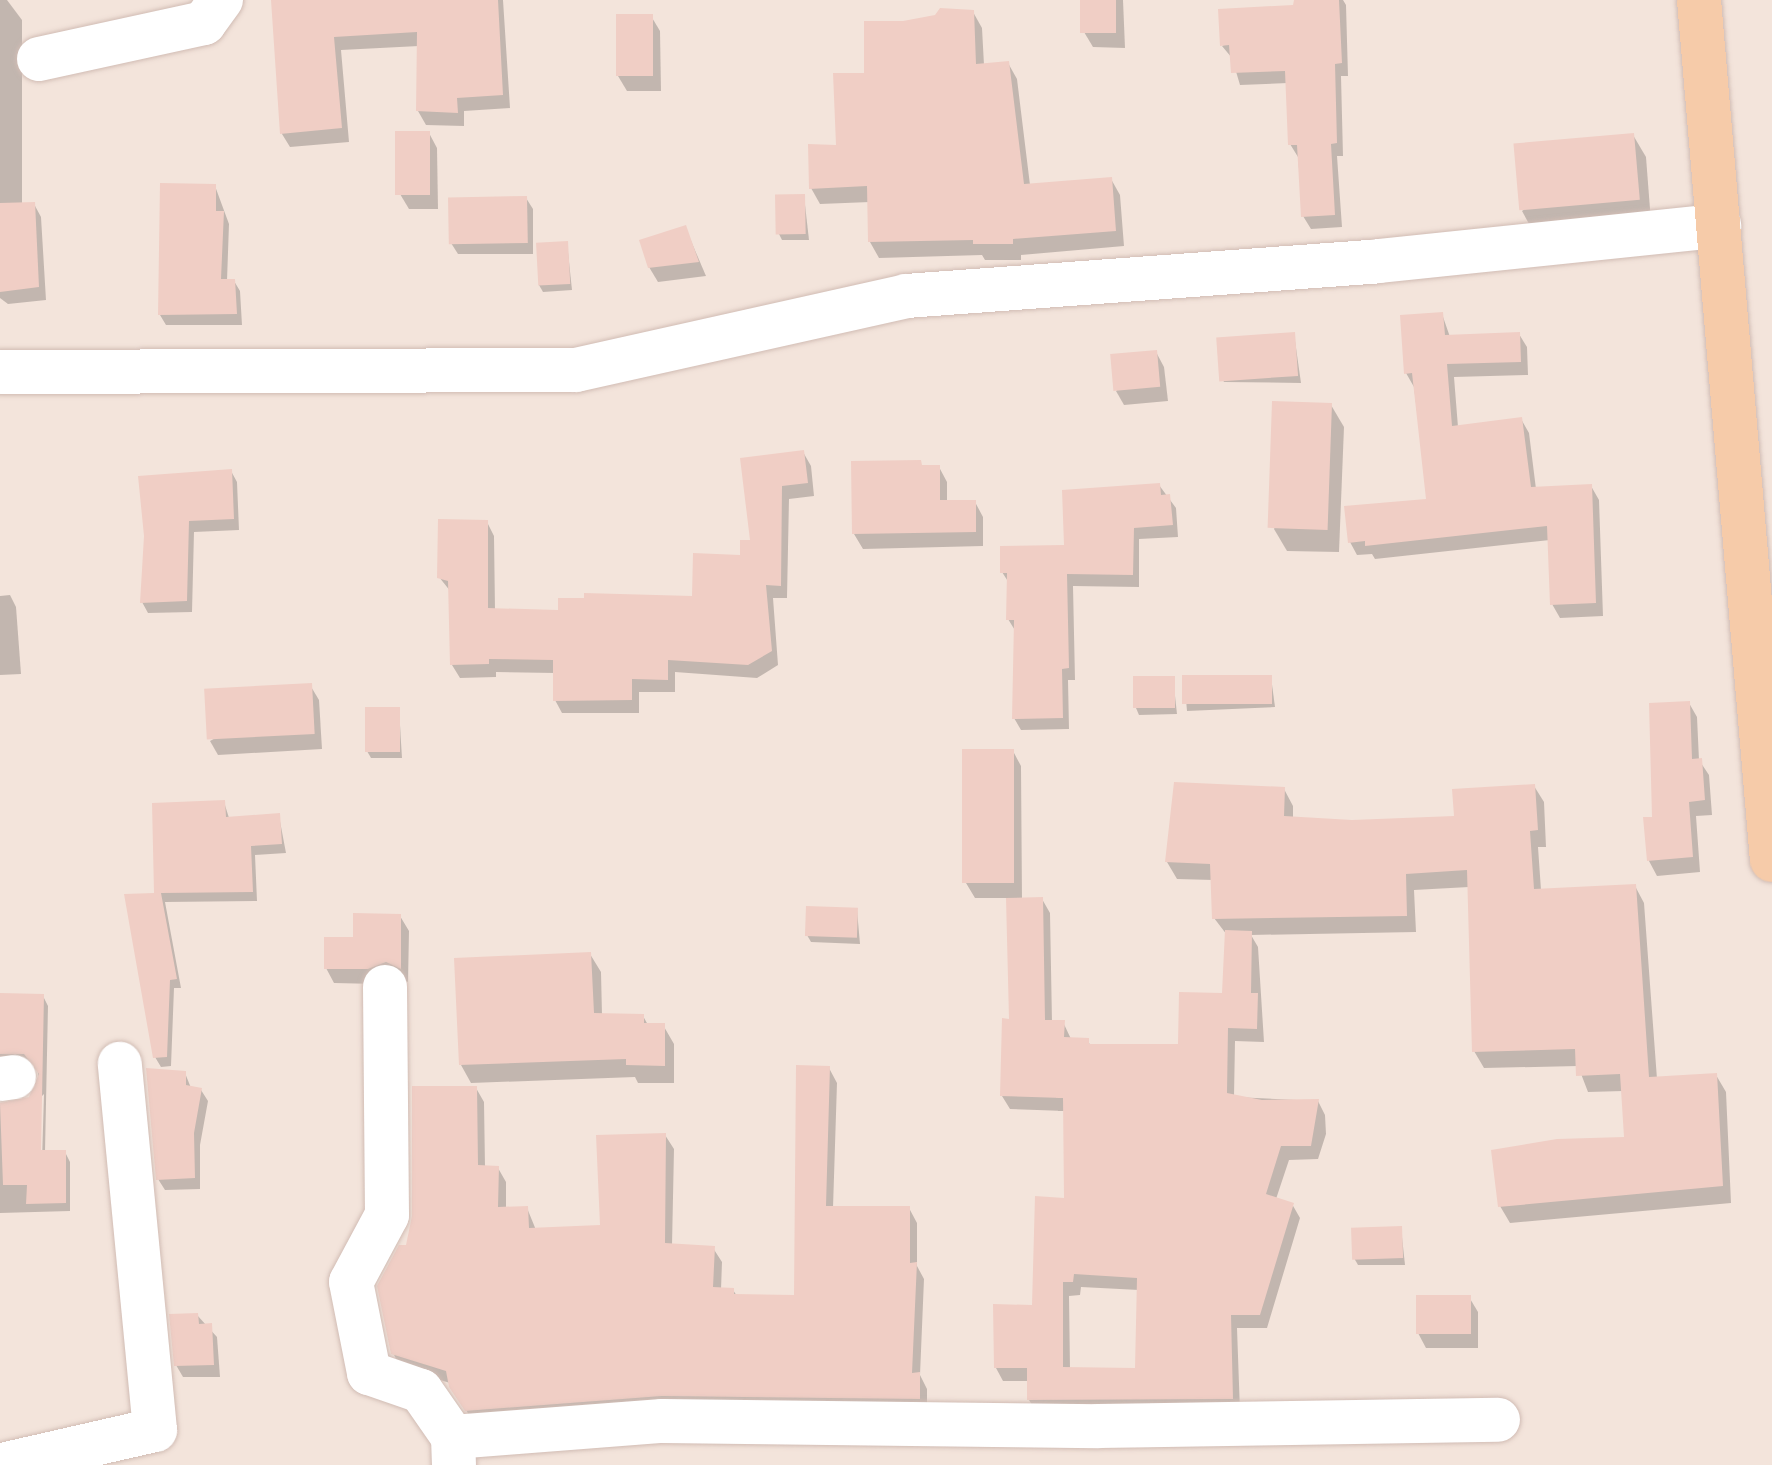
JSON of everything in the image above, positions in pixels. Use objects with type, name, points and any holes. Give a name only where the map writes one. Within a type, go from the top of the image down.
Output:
[{"type":"main road","points":[[1699,0],[1766,728],[1772,860]]},
{"type":"street","points":[[39,59],[204,23],[221,0]]},
{"type":"street","points":[[0,372],[576,370],[906,296],[1378,261],[1719,226]]},
{"type":"street","points":[[385,987],[387,1215],[351,1282],[369,1373],[421,1391],[453,1451],[662,1421],[1098,1426],[1498,1420]]},
{"type":"street","points":[[2,1465],[155,1430],[120,1064]]},
{"type":"shaded area","points":[[0,0],[1772,0],[1772,1465],[0,1465]]},
{"type":"building","points":[[271,0],[498,0],[503,95],[457,98],[458,113],[416,111],[417,32],[334,37],[342,128],[280,134]]},
{"type":"building","points":[[1080,0],[1116,0],[1116,33],[1080,33]]},
{"type":"building","points":[[1294,0],[1339,0],[1342,63],[1335,64],[1337,143],[1331,144],[1335,215],[1301,217],[1297,145],[1288,145],[1285,71],[1231,73],[1229,45],[1220,46],[1218,9],[1293,5]]},
{"type":"building","points":[[940,8],[974,10],[976,64],[1009,61],[1024,184],[1112,177],[1116,231],[1013,239],[1013,244],[973,244],[973,240],[868,242],[867,186],[809,189],[808,144],[836,145],[833,73],[864,73],[864,21],[903,21],[935,15]]},
{"type":"building","points":[[616,14],[653,14],[653,76],[616,76]]},
{"type":"building","points":[[395,131],[430,131],[430,195],[395,195]]},
{"type":"building","points":[[1634,133],[1640,200],[1519,210],[1513,144]]},
{"type":"building","points":[[160,183],[216,184],[216,211],[224,211],[221,279],[235,279],[237,314],[158,315]]},
{"type":"building","points":[[805,194],[806,234],[776,235],[775,195]]},
{"type":"building","points":[[527,196],[528,243],[449,244],[448,197]]},
{"type":"building","points":[[35,202],[39,287],[0,292],[0,203]]},
{"type":"building","points":[[686,225],[699,262],[648,268],[639,240]]},
{"type":"building","points":[[568,241],[570,284],[538,286],[536,243]]},
{"type":"building","points":[[1443,312],[1445,335],[1520,332],[1521,362],[1447,364],[1452,426],[1522,417],[1531,487],[1592,484],[1596,603],[1550,605],[1547,526],[1365,546],[1365,541],[1348,543],[1344,506],[1426,499],[1412,373],[1404,374],[1400,315]]},
{"type":"building","points":[[1295,332],[1298,376],[1219,381],[1216,338]]},
{"type":"building","points":[[1157,350],[1160,387],[1113,391],[1110,354]]},
{"type":"building","points":[[1272,401],[1332,403],[1328,530],[1268,528]]},
{"type":"building","points":[[804,450],[808,483],[782,486],[781,586],[766,585],[772,651],[748,665],[668,660],[668,680],[632,679],[632,700],[553,701],[553,660],[489,659],[489,664],[450,665],[448,581],[437,578],[438,519],[488,520],[488,608],[558,610],[558,598],[584,598],[584,593],[692,596],[693,553],[740,555],[740,540],[750,540],[740,458]]},
{"type":"building","points":[[921,460],[922,465],[940,465],[940,500],[976,500],[976,532],[852,534],[851,461]]},
{"type":"building","points":[[232,469],[234,519],[189,521],[187,601],[140,603],[144,536],[138,476]]},
{"type":"building","points":[[1160,483],[1161,495],[1170,494],[1173,525],[1134,528],[1133,575],[1067,574],[1069,668],[1062,669],[1063,718],[1012,719],[1014,620],[1006,620],[1007,573],[1000,573],[1000,546],[1064,545],[1062,490]]},
{"type":"building","points":[[1182,675],[1272,675],[1272,704],[1182,704]]},
{"type":"building","points":[[1133,676],[1175,676],[1175,708],[1133,708]]},
{"type":"building","points":[[312,683],[315,734],[207,740],[204,689]]},
{"type":"building","points":[[1690,701],[1692,759],[1702,758],[1705,800],[1689,802],[1693,857],[1647,861],[1643,817],[1652,817],[1649,703]]},
{"type":"building","points":[[365,707],[400,707],[400,752],[365,752]]},
{"type":"building","points":[[962,749],[1014,749],[1014,883],[962,883]]},
{"type":"building","points":[[1174,782],[1285,787],[1284,816],[1352,820],[1454,816],[1452,789],[1535,784],[1538,830],[1530,831],[1534,889],[1636,884],[1649,1077],[1717,1073],[1723,1186],[1498,1207],[1491,1150],[1557,1139],[1624,1137],[1620,1074],[1576,1076],[1575,1049],[1472,1052],[1467,870],[1406,874],[1407,916],[1212,919],[1210,864],[1165,862]]},
{"type":"building","points":[[225,800],[226,817],[280,813],[282,844],[251,846],[253,892],[161,893],[177,979],[170,980],[167,1057],[153,1058],[124,894],[154,893],[152,803]]},
{"type":"building","points":[[1043,897],[1045,1020],[1065,1020],[1064,1037],[1089,1038],[1089,1044],[1178,1044],[1179,992],[1222,993],[1225,930],[1252,931],[1251,993],[1258,993],[1257,1029],[1228,1028],[1227,1093],[1262,1100],[1319,1099],[1311,1146],[1281,1146],[1266,1194],[1294,1203],[1260,1315],[1231,1315],[1233,1399],[1027,1400],[1027,1368],[994,1368],[993,1304],[1032,1305],[1035,1196],[1064,1198],[1063,1098],[1000,1096],[1002,1018],[1009,1019],[1006,898]],"holes":[[[1074,1274],[1137,1278],[1135,1368],[1063,1367],[1063,1282],[1073,1282]]]},
{"type":"building","points":[[806,906],[858,908],[857,938],[805,936]]},
{"type":"building","points":[[353,913],[401,914],[401,969],[386,962],[368,969],[324,969],[324,937],[353,937]]},
{"type":"building","points":[[591,952],[594,1013],[644,1014],[644,1023],[665,1023],[665,1066],[626,1065],[626,1059],[459,1065],[454,958]]},
{"type":"building","points":[[0,993],[44,994],[41,1150],[66,1150],[66,1203],[26,1204],[27,1185],[3,1185],[0,1103],[29,1097],[39,1074],[24,1054],[0,1054]]},
{"type":"building","points":[[796,1065],[830,1066],[826,1206],[910,1206],[910,1263],[917,1262],[912,1373],[920,1372],[920,1399],[662,1396],[465,1411],[449,1387],[446,1371],[391,1354],[377,1286],[399,1245],[406,1245],[412,1216],[412,1086],[477,1086],[478,1165],[499,1166],[498,1207],[528,1206],[529,1228],[600,1225],[596,1135],[666,1133],[665,1243],[715,1246],[713,1287],[734,1288],[734,1294],[794,1295]]},
{"type":"building","points":[[146,1068],[186,1071],[186,1085],[202,1088],[194,1133],[195,1178],[156,1180]]},
{"type":"building","points":[[1402,1226],[1403,1258],[1352,1260],[1351,1228]]},
{"type":"building","points":[[1416,1295],[1471,1295],[1471,1334],[1416,1334]]},
{"type":"building","points":[[198,1313],[199,1324],[212,1323],[214,1365],[174,1366],[169,1314]]}]
